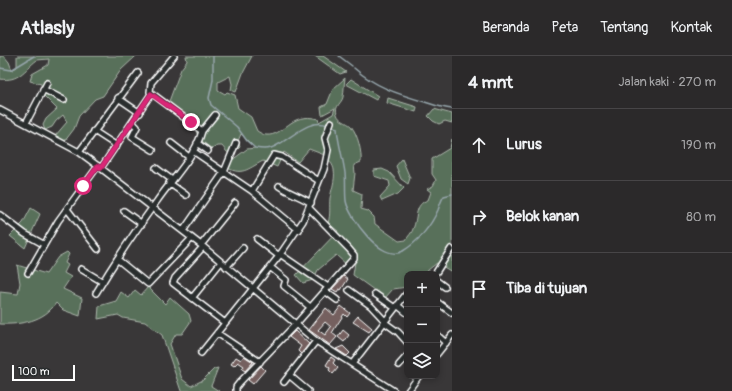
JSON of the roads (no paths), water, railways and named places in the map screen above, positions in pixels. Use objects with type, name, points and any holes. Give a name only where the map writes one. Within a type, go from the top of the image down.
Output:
[{"type":"street","points":[[28,273],[43,244],[66,209],[117,146],[151,94],[151,84],[174,56]]},
{"type":"street","points":[[79,152],[138,72]]},
{"type":"street","points":[[26,123],[47,83]]},
{"type":"street","points":[[44,89],[64,100]]},
{"type":"street","points":[[151,94],[202,131]]},
{"type":"street","points":[[118,98],[140,113]]},
{"type":"street","points":[[0,110],[79,152],[100,167],[202,246],[316,341],[392,391]]},
{"type":"street","points":[[96,293],[117,259],[189,157],[197,144],[202,131],[215,115]]},
{"type":"street","points":[[201,353],[299,230],[319,182],[327,156],[326,134],[331,122]]},
{"type":"street","points":[[133,123],[137,127],[132,137],[153,150]]},
{"type":"street","points":[[94,131],[117,146]]},
{"type":"street","points":[[171,142],[189,157]]},
{"type":"street","points":[[183,231],[224,172],[236,143]]},
{"type":"street","points":[[197,144],[208,151]]},
{"type":"street","points":[[193,150],[252,191],[299,230]]},
{"type":"street","points":[[252,191],[274,155],[282,157],[319,182]]},
{"type":"street","points":[[156,168],[186,195]]},
{"type":"street","points":[[279,186],[311,203]]},
{"type":"street","points":[[225,323],[175,286],[173,281],[235,203]]},
{"type":"street","points":[[236,391],[236,387],[240,382],[296,324],[352,261],[354,255],[309,208]]},
{"type":"street","points":[[66,209],[98,249]]},
{"type":"street","points":[[124,211],[142,224]]},
{"type":"street","points":[[0,216],[25,234],[43,244]]},
{"type":"street","points":[[117,259],[148,284],[192,238]]},
{"type":"street","points":[[257,239],[327,289],[337,300]]},
{"type":"street","points":[[226,267],[243,248]]},
{"type":"street","points":[[437,271],[451,249]]},
{"type":"street","points":[[192,298],[220,262]]},
{"type":"street","points":[[270,267],[286,279],[284,286],[310,307]]},
{"type":"street","points":[[81,269],[103,282]]},
{"type":"street","points":[[440,283],[445,287]]},
{"type":"street","points":[[349,290],[371,306],[384,321],[404,339]]},
{"type":"street","points":[[375,294],[404,311]]},
{"type":"street","points":[[352,364],[404,297]]},
{"type":"street","points":[[440,304],[452,313]]},
{"type":"street","points":[[217,333],[260,362]]},
{"type":"street","points":[[440,350],[452,335]]},
{"type":"street","points":[[440,337],[446,342]]},
{"type":"street","points":[[284,382],[316,341]]},
{"type":"street","points":[[399,365],[404,359]]},
{"type":"street","points":[[289,375],[308,391]]},
{"type":"street","points":[[408,391],[417,379]]},
{"type":"waterway","points":[[0,68],[11,70],[34,56]]},
{"type":"waterway","points":[[213,56],[213,80],[209,98],[211,105],[237,127],[247,141],[255,148],[271,148],[298,131],[313,124],[320,123],[328,125]]},
{"type":"waterway","points":[[339,56],[352,66]]},
{"type":"waterway","points":[[354,68],[362,75],[387,89],[405,96],[452,109]]},
{"type":"waterway","points":[[331,126],[337,128],[345,173],[346,201],[348,208],[368,237],[386,251],[395,253],[403,251],[414,243],[432,222],[444,196],[452,194]]}]
